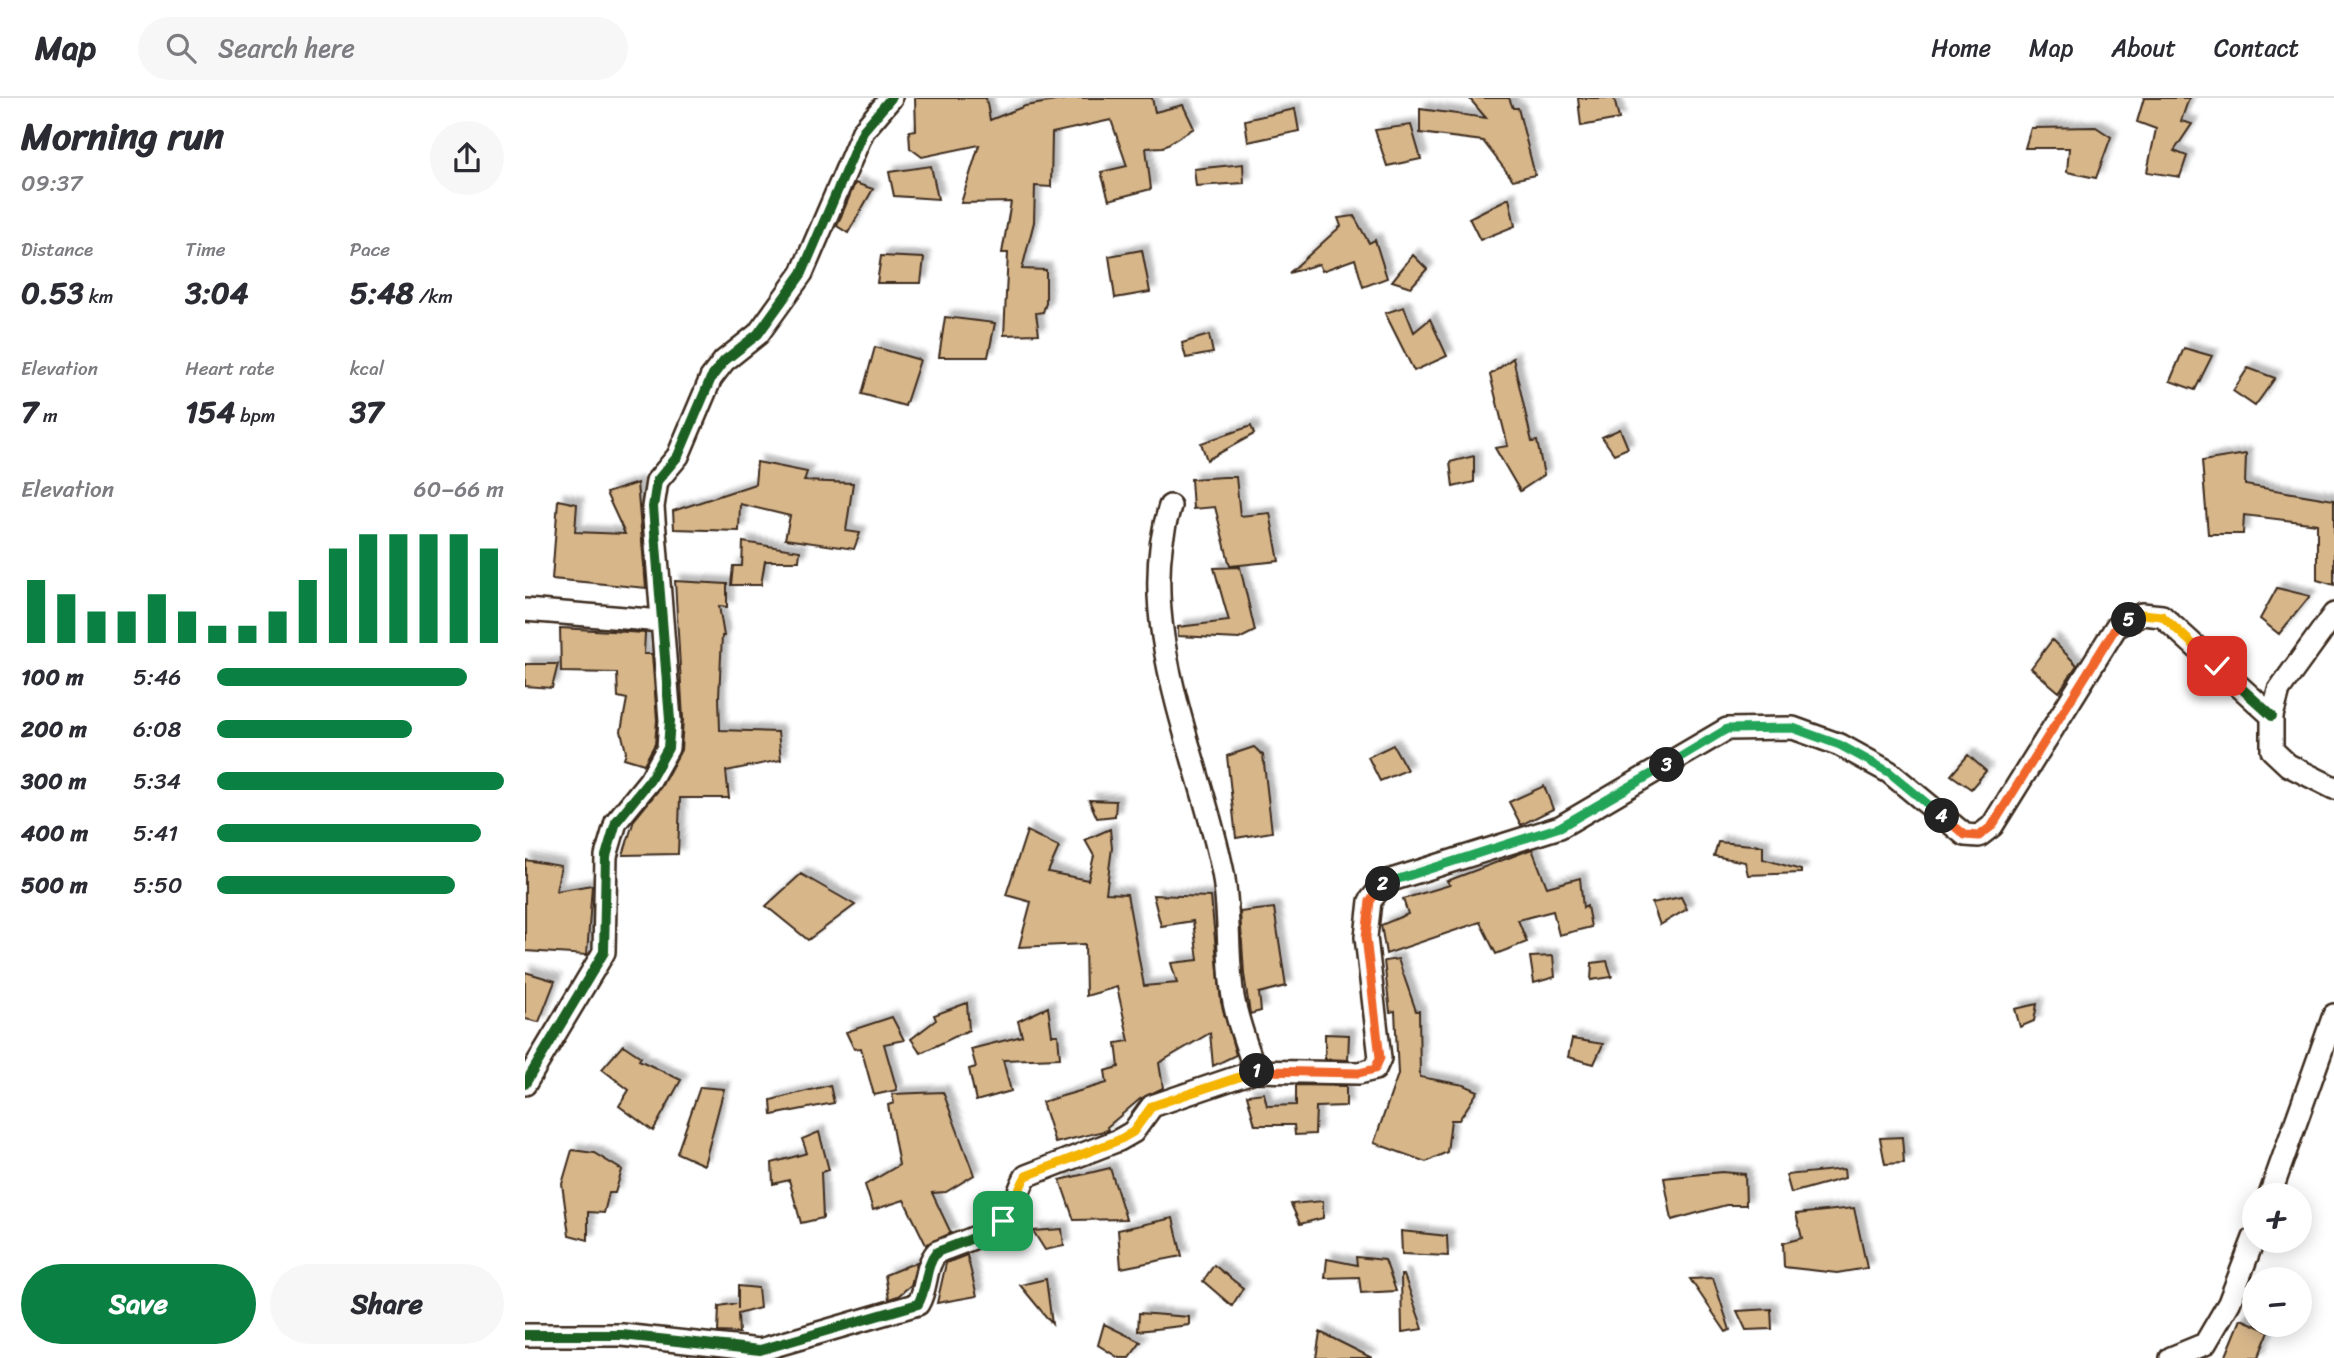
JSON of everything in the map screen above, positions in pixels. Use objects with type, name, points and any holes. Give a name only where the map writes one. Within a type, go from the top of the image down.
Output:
[{"type":"street","points":[[525,1084],[604,952],[606,856],[615,822],[650,780],[668,748],[670,720],[653,507],[657,481],[678,456],[711,378],[724,361],[758,334],[802,273],[863,131],[891,98]]},
{"type":"street","points":[[1170,506],[1160,538],[1157,569],[1164,639],[1223,874],[1232,992],[1255,1071]]},
{"type":"street","points":[[525,610],[662,621]]},
{"type":"street","points":[[525,1335],[622,1335],[760,1350],[918,1304],[924,1294],[930,1261],[937,1252],[1003,1221],[1011,1211],[1017,1190],[1026,1176],[1119,1140],[1133,1132],[1152,1106],[1255,1071],[1359,1073],[1375,1069],[1380,1058],[1366,937],[1370,901],[1385,882],[1560,827],[1727,729],[1793,728],[1840,745],[1889,772],[1965,835],[1979,836],[1992,826],[2116,627],[2142,614],[2162,616],[2272,716]]},
{"type":"street","points":[[2334,614],[2279,690],[2272,716],[2272,750],[2288,765],[2334,788]]},
{"type":"street","points":[[2274,1183],[2334,1015]]},
{"type":"street","points":[[2171,1358],[2205,1344],[2229,1303],[2248,1253]]},
{"type":"building","points":[[915,98],[986,98],[990,120],[1025,106],[1074,98],[1152,98],[1155,112],[1183,105],[1194,128],[1163,147],[1146,148],[1151,189],[1109,200],[1101,172],[1127,166],[1111,120],[1052,133],[1051,187],[1035,186],[1034,222],[1022,269],[1046,270],[1046,303],[1043,312],[1036,313],[1039,334],[1004,335],[1008,253],[1002,253],[1011,202],[961,203],[979,145],[922,157],[910,148],[909,131],[916,130]]},
{"type":"building","points":[[1469,98],[1509,98],[1513,108],[1518,108],[1535,175],[1513,180],[1483,141],[1420,133],[1420,109],[1486,118]]},
{"type":"building","points":[[1578,98],[1614,98],[1619,119],[1581,126]]},
{"type":"building","points":[[2144,98],[2189,98],[2181,121],[2192,124],[2174,151],[2187,156],[2180,177],[2147,172],[2156,129],[2137,122]]},
{"type":"building","points":[[1295,109],[1299,131],[1248,142],[1245,120]]},
{"type":"building","points":[[1411,125],[1421,159],[1387,166],[1375,130]]},
{"type":"building","points":[[2096,127],[2111,137],[2096,178],[2067,172],[2069,148],[2025,148],[2031,128]]},
{"type":"building","points":[[1243,164],[1244,183],[1196,186],[1194,169]]},
{"type":"building","points":[[931,166],[938,199],[894,196],[889,172]]},
{"type":"building","points":[[855,183],[873,189],[848,233],[837,226]]},
{"type":"building","points":[[1509,198],[1515,226],[1480,240],[1469,218]]},
{"type":"building","points":[[1354,216],[1369,243],[1375,240],[1387,278],[1363,287],[1355,259],[1322,271],[1319,264],[1289,273],[1341,226],[1338,218]]},
{"type":"building","points":[[1142,250],[1150,292],[1115,298],[1109,256]]},
{"type":"building","points":[[1413,255],[1427,269],[1411,287],[1392,281]]},
{"type":"building","points":[[881,256],[924,258],[921,283],[877,283]]},
{"type":"building","points":[[1404,307],[1414,332],[1430,319],[1447,356],[1414,371],[1385,313]]},
{"type":"building","points":[[945,317],[995,323],[988,357],[939,357]]},
{"type":"building","points":[[1209,335],[1213,353],[1186,358],[1182,343]]},
{"type":"building","points":[[875,347],[920,360],[905,406],[862,394]]},
{"type":"building","points":[[2184,348],[2212,356],[2195,390],[2170,381]]},
{"type":"building","points":[[1513,358],[1532,442],[1537,441],[1544,475],[1520,491],[1495,448],[1508,446],[1490,375]]},
{"type":"building","points":[[2248,368],[2275,378],[2255,406],[2233,391]]},
{"type":"building","points":[[1251,426],[1254,434],[1207,460],[1201,443]]},
{"type":"building","points":[[1620,429],[1628,448],[1614,454],[1602,437]]},
{"type":"building","points":[[2246,454],[2245,485],[2334,500],[2334,585],[2317,580],[2317,524],[2244,515],[2243,534],[2208,534],[2202,461]]},
{"type":"building","points":[[1474,456],[1474,482],[1453,487],[1450,462]]},
{"type":"building","points":[[757,462],[807,472],[804,481],[853,483],[846,531],[860,533],[854,549],[785,539],[790,516],[740,504],[739,531],[674,529],[673,511],[755,484]]},
{"type":"building","points":[[1236,477],[1240,516],[1270,513],[1279,561],[1230,566],[1215,507],[1193,509],[1191,479]]},
{"type":"building","points":[[637,483],[646,588],[552,579],[558,500],[577,504],[575,532],[625,534],[606,493]]},
{"type":"building","points":[[743,542],[800,551],[799,561],[765,561],[761,585],[731,585],[733,566],[742,566]]},
{"type":"building","points":[[1240,567],[1255,631],[1239,639],[1178,636],[1178,627],[1229,621],[1214,568]]},
{"type":"building","points":[[675,581],[727,584],[727,607],[719,606],[724,636],[719,697],[720,730],[778,732],[781,760],[726,771],[729,798],[680,798],[678,854],[623,855],[634,820],[661,787],[681,750],[683,719]]},
{"type":"building","points":[[2277,588],[2310,596],[2279,634],[2260,619]]},
{"type":"building","points":[[560,628],[645,633],[644,654],[652,654],[657,720],[655,744],[644,764],[624,758],[626,752],[621,731],[627,699],[618,697],[617,673],[561,672]]},
{"type":"building","points":[[2052,640],[2077,665],[2059,692],[2031,668]]},
{"type":"building","points":[[525,664],[558,664],[552,688],[525,686]]},
{"type":"building","points":[[1393,745],[1407,770],[1380,781],[1368,757]]},
{"type":"building","points":[[1254,747],[1263,755],[1272,832],[1236,838],[1227,756]]},
{"type":"building","points":[[1968,755],[1986,771],[1971,789],[1951,775]]},
{"type":"building","points":[[1544,786],[1553,809],[1521,825],[1509,802]]},
{"type":"building","points":[[1089,800],[1116,801],[1115,816],[1097,818]]},
{"type":"building","points":[[1110,829],[1112,848],[1106,893],[1127,894],[1144,986],[1177,983],[1171,963],[1198,960],[1193,921],[1161,926],[1153,895],[1211,897],[1221,1002],[1236,1055],[1213,1066],[1210,1033],[1159,1063],[1163,1088],[1140,1099],[1107,1127],[1108,1130],[1055,1143],[1042,1102],[1107,1083],[1105,1071],[1119,1067],[1116,1043],[1129,1041],[1117,987],[1086,996],[1085,944],[1019,947],[1031,902],[1006,895],[1027,831],[1059,847],[1048,872],[1088,880],[1094,856],[1085,840]]},
{"type":"building","points":[[1718,842],[1763,846],[1763,859],[1801,870],[1801,873],[1748,875],[1745,862],[1714,856]]},
{"type":"building","points":[[1532,849],[1547,887],[1580,878],[1583,908],[1587,906],[1591,927],[1559,935],[1553,911],[1518,920],[1527,942],[1496,954],[1480,922],[1386,954],[1381,925],[1408,914],[1403,899],[1450,885],[1447,881]]},
{"type":"building","points":[[525,860],[561,866],[556,891],[592,885],[587,955],[525,951]]},
{"type":"building","points":[[801,874],[855,905],[808,940],[766,906]]},
{"type":"building","points":[[1681,897],[1687,909],[1660,925],[1652,903]]},
{"type":"building","points":[[1274,908],[1286,986],[1259,993],[1261,1011],[1250,1014],[1240,912]]},
{"type":"building","points":[[1553,956],[1555,977],[1534,983],[1530,957]]},
{"type":"building","points":[[1398,959],[1416,1011],[1419,1011],[1420,1077],[1464,1085],[1478,1091],[1459,1120],[1451,1120],[1447,1152],[1426,1162],[1374,1143],[1398,1074],[1395,1011],[1390,1012],[1384,961]]},
{"type":"building","points":[[1607,961],[1612,977],[1591,980],[1592,963]]},
{"type":"building","points":[[525,972],[555,981],[539,1022],[525,1019]]},
{"type":"building","points":[[967,1003],[969,1030],[921,1053],[911,1039],[936,1020],[934,1015]]},
{"type":"building","points":[[2037,1004],[2034,1021],[2020,1027],[2015,1009]]},
{"type":"building","points":[[1048,1007],[1052,1035],[1058,1035],[1060,1058],[1003,1060],[1011,1091],[976,1101],[969,1069],[976,1067],[971,1049],[1022,1036],[1018,1021]]},
{"type":"building","points":[[892,1017],[904,1040],[884,1044],[897,1090],[874,1095],[861,1048],[854,1049],[846,1032]]},
{"type":"building","points":[[1325,1034],[1349,1035],[1348,1060],[1325,1059]]},
{"type":"building","points":[[1572,1039],[1603,1044],[1594,1064],[1568,1057]]},
{"type":"building","points":[[623,1045],[641,1057],[639,1060],[681,1080],[653,1131],[619,1106],[629,1090],[602,1069]]},
{"type":"building","points":[[830,1085],[834,1103],[772,1115],[771,1100]]},
{"type":"building","points":[[1296,1085],[1346,1086],[1346,1106],[1316,1107],[1315,1134],[1295,1135],[1294,1125],[1255,1125],[1247,1095],[1264,1093],[1267,1106],[1296,1105]]},
{"type":"building","points":[[700,1087],[724,1089],[704,1165],[677,1153]]},
{"type":"building","points":[[943,1092],[974,1175],[946,1192],[932,1193],[951,1233],[926,1245],[904,1200],[873,1210],[865,1185],[899,1165],[888,1105],[894,1103],[892,1094]]},
{"type":"building","points":[[819,1132],[829,1170],[821,1172],[823,1218],[801,1223],[789,1180],[773,1184],[772,1163],[807,1153],[802,1139]]},
{"type":"building","points":[[1902,1137],[1904,1163],[1885,1164],[1880,1138]]},
{"type":"building","points":[[572,1150],[594,1153],[622,1170],[615,1193],[609,1193],[604,1213],[588,1212],[588,1240],[569,1235],[562,1184]]},
{"type":"building","points":[[1110,1168],[1126,1219],[1074,1220],[1060,1180]]},
{"type":"building","points":[[1844,1169],[1845,1178],[1791,1193],[1786,1175]]},
{"type":"building","points":[[1722,1172],[1745,1174],[1746,1205],[1726,1205],[1672,1220],[1664,1178]]},
{"type":"building","points":[[1323,1201],[1323,1218],[1300,1224],[1291,1204]]},
{"type":"building","points":[[1854,1208],[1867,1268],[1837,1273],[1784,1267],[1783,1243],[1802,1238],[1796,1214]]},
{"type":"building","points":[[1173,1218],[1182,1256],[1121,1268],[1118,1230]]},
{"type":"building","points":[[1062,1229],[1064,1246],[1045,1250],[1033,1231]]},
{"type":"building","points":[[1401,1231],[1447,1236],[1448,1256],[1402,1254]]},
{"type":"building","points":[[967,1255],[977,1296],[937,1303],[946,1263]]},
{"type":"building","points":[[1356,1257],[1385,1260],[1396,1291],[1361,1293],[1359,1277],[1325,1278],[1327,1259],[1357,1265]]},
{"type":"building","points":[[917,1262],[911,1285],[898,1296],[889,1299],[885,1275]]},
{"type":"building","points":[[1214,1265],[1243,1288],[1232,1306],[1203,1281]]},
{"type":"building","points":[[1401,1275],[1404,1275],[1423,1329],[1402,1332]]},
{"type":"building","points":[[1713,1278],[1730,1330],[1726,1332],[1690,1279]]},
{"type":"building","points":[[1046,1279],[1052,1324],[1020,1285]]},
{"type":"building","points":[[738,1286],[758,1288],[760,1308],[738,1314],[739,1333],[718,1332],[719,1306],[738,1303]]},
{"type":"building","points":[[1771,1309],[1772,1329],[1746,1330],[1737,1311]]},
{"type":"building","points":[[1139,1313],[1189,1317],[1189,1325],[1138,1331]]},
{"type":"building","points":[[2241,1319],[2242,1337],[2267,1337],[2258,1358],[2225,1358]]},
{"type":"building","points":[[1104,1324],[1141,1342],[1129,1358],[1119,1358],[1098,1345]]},
{"type":"building","points":[[1320,1332],[1372,1358],[1316,1358]]},
{"type":"cycle path","points":[[525,1084],[604,952],[606,856],[616,822],[650,780],[668,748],[670,720],[653,507],[657,481],[678,456],[711,378],[724,361],[758,334],[802,273],[863,131],[891,98]]},
{"type":"cycle path","points":[[525,1335],[622,1335],[760,1350],[918,1304],[930,1264],[937,1252],[996,1226],[1012,1208],[1026,1176],[1119,1140],[1133,1132],[1152,1106],[1255,1071],[1359,1073],[1375,1069],[1380,1058],[1366,937],[1370,901],[1385,882],[1560,827],[1727,729],[1793,728],[1840,745],[1889,772],[1965,835],[1979,836],[1992,826],[2116,627],[2142,614],[2162,616],[2272,716]]},
{"type":"route","points":[[1003,1221],[1011,1211],[1017,1190],[1026,1176],[1043,1167],[1119,1140],[1133,1132],[1152,1106],[1255,1071],[1359,1073],[1375,1069],[1380,1058],[1366,937],[1370,901],[1385,882],[1560,827],[1727,729],[1793,728],[1840,745],[1889,772],[1965,835],[1979,836],[1992,826],[2116,627],[2142,614],[2162,616],[2217,666]]}]
